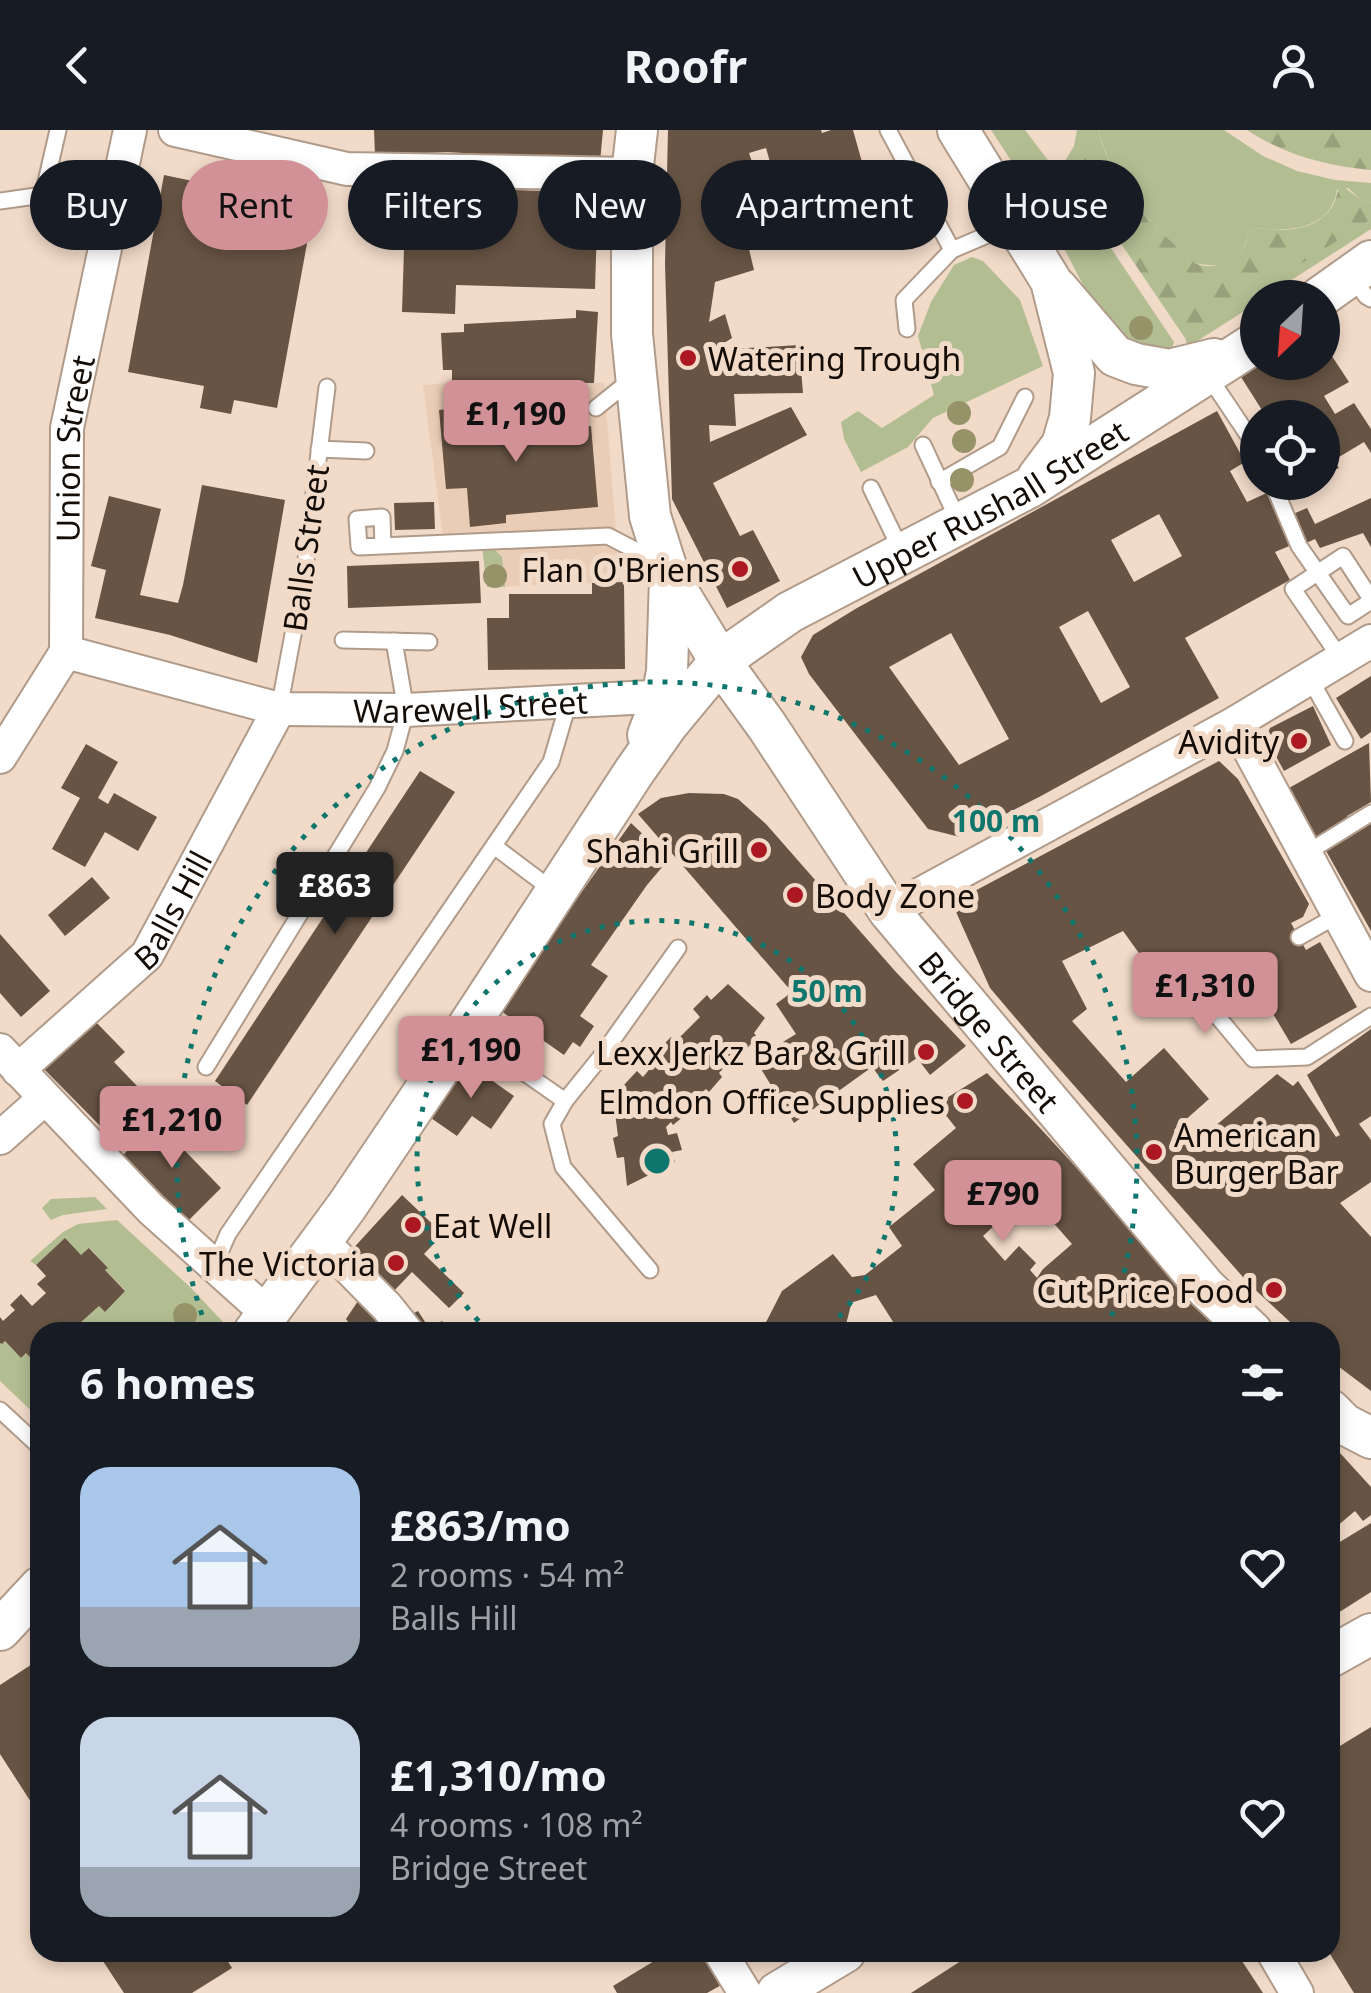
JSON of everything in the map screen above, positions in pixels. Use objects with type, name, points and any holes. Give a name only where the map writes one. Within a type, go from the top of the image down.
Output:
[{"type":"street","name":"Union Street","points":[[123,160],[130,130]]},
{"type":"street","points":[[175,130],[348,170],[538,173]]},
{"type":"street","points":[[634,160],[637,130]]},
{"type":"street","points":[[958,130],[977,160]]},
{"type":"street","name":"Union Street","points":[[66,652],[66,428],[103,250]]},
{"type":"street","points":[[262,1322],[465,1032],[634,772],[662,700],[670,629],[668,572],[650,516],[632,334],[632,250]]},
{"type":"street","points":[[1034,250],[1052,281],[1113,355],[1169,370],[1203,363],[1240,349]]},
{"type":"street","points":[[1030,487],[1062,444],[1074,392],[1074,374],[1052,281]]},
{"type":"street","name":"Upper Rushall Street","points":[[634,772],[720,660],[790,612],[1030,487],[1240,352]]},
{"type":"street","name":"Bridge Street","points":[[668,572],[720,660],[889,911],[1206,1288],[1242,1322]]},
{"type":"street","points":[[889,911],[1235,724],[1371,641]]},
{"type":"street","points":[[0,757],[66,652]]},
{"type":"street","name":"Warewell Street","points":[[66,652],[279,709],[406,710],[650,696],[662,700]]},
{"type":"street","name":"Balls Hill","points":[[9,1060],[147,956],[279,709]]},
{"type":"street","points":[[1235,724],[1371,975]]},
{"type":"street","points":[[9,1060],[152,1209],[214,1266],[260,1322]]},
{"type":"street","points":[[0,1138],[44,1098]]},
{"type":"street","points":[[322,1241],[399,1322]]},
{"type":"street","points":[[1340,1420],[1371,1438]]},
{"type":"street","points":[[0,1630],[30,1598]]},
{"type":"street","points":[[1340,1652],[1371,1634]]},
{"type":"street","points":[[726,1962],[745,1993]]},
{"type":"street","points":[[796,1989],[832,1962]]},
{"type":"street","points":[[1279,1962],[1297,1993]]},
{"type":"lane","points":[[52,160],[58,130]]},
{"type":"lane","points":[[888,130],[952,250]]},
{"type":"lane","points":[[0,200],[30,197]]},
{"type":"lane","points":[[907,329],[904,300],[952,250],[968,243]]},
{"type":"lane","points":[[1206,374],[1240,424]]},
{"type":"lane","points":[[596,408],[636,376]]},
{"type":"lane","name":"Balls Street","points":[[279,709],[304,576],[327,387]]},
{"type":"lane","points":[[939,482],[1000,446],[1025,397]]},
{"type":"lane","points":[[923,446],[960,524]]},
{"type":"lane","points":[[319,449],[366,451]]},
{"type":"lane","points":[[871,488],[902,554]]},
{"type":"lane","points":[[1280,500],[1300,546],[1318,572],[1348,616],[1371,600],[1343,556],[1318,572],[1293,589],[1342,660]]},
{"type":"lane","points":[[384,546],[608,536],[668,572]]},
{"type":"lane","points":[[343,640],[429,642]]},
{"type":"lane","points":[[206,1068],[378,788],[395,751],[406,710],[394,641]]},
{"type":"lane","points":[[1310,678],[1346,741]]},
{"type":"lane","points":[[214,1266],[228,1234],[551,762],[570,701]]},
{"type":"lane","points":[[1305,854],[1371,813]]},
{"type":"lane","points":[[494,846],[555,892]]},
{"type":"lane","points":[[1298,937],[1338,914]]},
{"type":"lane","points":[[650,1270],[563,1167],[552,1124],[678,948]]},
{"type":"lane","points":[[1218,1017],[1253,1060],[1306,1057],[1371,1016]]},
{"type":"lane","points":[[465,1032],[565,1101]]},
{"type":"lane","points":[[0,1410],[30,1438]]},
{"type":"shaded area","points":[[604,383],[620,582],[487,587],[482,547],[445,551],[423,385]]},
{"type":"green space","points":[[991,130],[1025,130],[1048,160],[1010,160]]},
{"type":"green space","points":[[1077,130],[1098,130],[1109,160],[1066,160]]},
{"type":"green space","points":[[1098,130],[1224,130],[1263,156],[1297,171],[1371,183],[1371,203],[1348,188],[1337,190],[1333,203],[1317,221],[1294,228],[1256,228],[1248,234],[1241,252],[1228,262],[1192,262],[1144,212],[1144,160],[1109,160]]},
{"type":"green space","points":[[1247,130],[1371,130],[1371,170],[1306,158]]},
{"type":"green space","points":[[1341,185],[1371,203],[1371,219],[1276,280],[1240,280],[1240,303],[1185,338],[1125,250],[1144,250],[1144,212],[1188,257],[1199,265],[1214,266],[1243,249],[1248,234],[1256,228],[1287,230],[1316,222],[1332,207]]},
{"type":"green space","points":[[1371,218],[1371,229],[1292,280],[1275,280]]},
{"type":"green space","points":[[1065,250],[1112,250],[1174,342],[1172,348],[1152,347],[1121,334],[1087,292]]},
{"type":"green space","points":[[972,257],[983,261],[1020,300],[1043,366],[933,418],[908,447],[861,472],[844,439],[841,422],[858,411],[882,428],[934,395],[918,336],[931,302],[954,265]]},
{"type":"green space","points":[[1240,303],[1240,314],[1194,343],[1187,344],[1185,338]]},
{"type":"green space","points":[[482,546],[493,548],[502,557],[505,587],[487,587]]},
{"type":"green space","points":[[95,1197],[107,1209],[51,1220],[42,1208],[51,1199]]},
{"type":"green space","points":[[117,1220],[223,1322],[81,1322],[99,1306],[105,1312],[125,1290],[105,1270],[107,1267],[90,1248],[81,1255],[65,1239],[36,1265],[30,1261],[78,1224]]},
{"type":"green space","points":[[5,1341],[21,1358],[26,1353],[30,1357],[30,1410],[0,1381]]},
{"type":"building","points":[[374,130],[603,130],[600,160],[447,152],[375,155]]},
{"type":"building","points":[[668,130],[853,130],[861,160],[769,160],[766,148],[749,153],[751,160],[701,160],[701,250],[749,250],[754,270],[715,282],[709,322],[725,314],[732,338],[713,350],[799,345],[803,393],[734,394],[736,426],[709,425],[710,442],[791,407],[807,435],[713,483],[740,536],[753,530],[780,581],[727,608],[672,499],[665,250],[681,250],[681,160],[667,160]]},
{"type":"building","points":[[164,175],[182,179],[182,250],[306,250],[277,408],[234,400],[231,414],[200,408],[204,386],[128,372],[150,250],[162,250]]},
{"type":"building","points":[[518,190],[538,191],[538,250],[596,250],[595,289],[456,285],[455,314],[402,312],[404,250],[518,250]]},
{"type":"building","points":[[576,310],[598,312],[594,383],[452,383],[452,370],[443,370],[441,333],[464,332],[464,324],[576,318]]},
{"type":"building","points":[[1340,368],[1349,382],[1324,396],[1326,400],[1256,400],[1243,380],[1340,380]]},
{"type":"building","points":[[1354,403],[1371,429],[1371,453],[1364,442],[1340,456],[1340,411]]},
{"type":"building","points":[[504,404],[507,432],[591,426],[598,507],[506,515],[506,523],[470,527],[467,488],[446,489],[439,410]]},
{"type":"building","points":[[1217,411],[1240,453],[1240,465],[1230,471],[1240,489],[1240,500],[1273,500],[1294,544],[1275,552],[1290,580],[1185,638],[1219,698],[960,837],[928,829],[809,674],[801,657],[813,635]],"holes":[[[1159,514],[1182,556],[1134,582],[1111,540]],[[1088,611],[1130,687],[1101,703],[1059,627]],[[951,633],[1009,739],[959,765],[889,667]]]},
{"type":"building","points":[[202,485],[285,500],[257,663],[170,635],[95,618],[106,570],[91,566],[109,496],[161,509],[140,595],[178,603]]},
{"type":"building","points":[[1371,498],[1371,547],[1363,533],[1320,548],[1315,539],[1304,544],[1293,514],[1307,508],[1315,524]]},
{"type":"building","points":[[434,502],[435,529],[395,530],[394,503]]},
{"type":"building","points":[[479,561],[481,603],[348,608],[347,566]]},
{"type":"building","points":[[624,582],[625,669],[488,670],[487,618],[509,618],[509,594],[592,594],[592,583]]},
{"type":"building","points":[[1371,676],[1371,732],[1361,739],[1336,698]]},
{"type":"building","name":"Avidity","points":[[1313,706],[1331,745],[1284,771],[1266,738],[1270,728]]},
{"type":"building","points":[[1369,743],[1371,802],[1347,816],[1350,821],[1316,839],[1289,788]]},
{"type":"building","points":[[86,744],[118,762],[98,798],[108,804],[114,793],[157,817],[138,851],[105,832],[85,867],[52,849],[80,798],[61,788]]},
{"type":"building","points":[[1219,761],[1238,779],[1309,904],[1303,917],[1291,923],[1306,950],[1320,942],[1357,1007],[1291,1044],[1237,953],[1172,999],[1123,931],[1062,961],[1087,1009],[1072,1021],[1126,1082],[1164,1048],[1209,1099],[1174,1130],[1189,1148],[1277,1074],[1293,1086],[1298,1081],[1336,1137],[1340,1135],[1307,1075],[1371,1029],[1371,1116],[1359,1124],[1371,1140],[1371,1182],[1340,1203],[1371,1237],[1371,1391],[1340,1368],[1340,1322],[1290,1322],[1250,1285],[1041,1048],[990,988],[952,903]]},
{"type":"building","points":[[420,771],[455,792],[247,1105],[215,1081]]},
{"type":"building","points":[[689,793],[724,794],[738,799],[766,824],[966,1046],[930,1075],[917,1058],[883,1081],[872,1067],[794,1123],[755,1059],[796,1034],[776,1004],[792,992],[638,814],[661,798]]},
{"type":"building","points":[[1371,820],[1371,931],[1325,849]]},
{"type":"building","points":[[631,823],[669,859],[591,965],[608,976],[580,1016],[594,1026],[580,1047],[573,1042],[564,1055],[498,1009]]},
{"type":"building","points":[[92,877],[110,898],[65,936],[48,915]]},
{"type":"building","points":[[0,934],[50,991],[21,1017],[0,993]]},
{"type":"building","points":[[728,984],[765,1018],[754,1033],[757,1037],[719,1073],[722,1077],[709,1092],[706,1089],[681,1111],[684,1116],[666,1127],[668,1135],[677,1133],[682,1150],[672,1152],[675,1162],[627,1186],[624,1157],[617,1158],[613,1138],[618,1136],[615,1113],[626,1092],[622,1087],[637,1071],[643,1077],[663,1053],[660,1048],[671,1037],[675,1042],[700,1017],[693,1009],[707,995],[711,1000]]},
{"type":"building","points":[[93,1019],[125,1052],[114,1062],[138,1087],[123,1101],[138,1116],[114,1140],[43,1068]]},
{"type":"building","points":[[466,1062],[514,1096],[491,1129],[472,1116],[457,1136],[428,1116]]},
{"type":"building","points":[[987,1073],[1218,1322],[893,1322],[876,1295],[847,1304],[851,1305],[847,1322],[766,1322],[782,1291],[833,1254],[852,1277],[865,1275],[902,1246],[889,1227],[935,1190],[913,1164],[956,1128],[937,1104]],"holes":[[[1028,1194],[1072,1244],[1037,1278],[1030,1270],[1036,1263],[1019,1246],[1005,1261],[983,1236]]]},
{"type":"building","points":[[157,1122],[221,1188],[188,1221],[123,1155]]},
{"type":"building","name":"The Victoria","points":[[402,1195],[443,1234],[424,1254],[464,1293],[449,1308],[412,1272],[391,1294],[349,1253]]},
{"type":"building","points":[[65,1238],[81,1255],[89,1248],[125,1291],[105,1312],[99,1306],[81,1322],[30,1322],[30,1357],[26,1353],[21,1358],[5,1341],[0,1343],[0,1317],[3,1321],[15,1310],[10,1305],[21,1294],[32,1306],[46,1293],[37,1284],[46,1276],[36,1265]]},
{"type":"building","points":[[364,1292],[392,1322],[348,1322],[346,1319]]},
{"type":"building","points":[[418,1311],[425,1322],[414,1322],[410,1315]]},
{"type":"building","points":[[1340,1453],[1371,1487],[1371,1515],[1363,1521],[1355,1511],[1340,1524]]},
{"type":"building","points":[[1371,1523],[1371,1592],[1340,1612],[1340,1542]]},
{"type":"building","points":[[30,1666],[30,1800],[0,1754],[0,1685]]},
{"type":"building","points":[[1371,1727],[1371,1993],[1354,1993],[1335,1962],[1340,1962],[1340,1746]]},
{"type":"building","points":[[104,1962],[228,1962],[232,1968],[192,1993],[124,1993]]},
{"type":"building","points":[[653,1962],[712,1962],[725,1983],[707,1993],[617,1993],[613,1986]]},
{"type":"building","points":[[959,1962],[1243,1962],[1263,1993],[911,1993]]},
{"type":"place","name":"Watering Trough","points":[[688,358]]},
{"type":"place","name":"Flan O'Briens","points":[[740,569]]},
{"type":"place","name":"Avidity","points":[[1299,741]]},
{"type":"place","name":"Shahi Grill","points":[[759,850]]},
{"type":"place","name":"Body Zone","points":[[795,895]]},
{"type":"place","name":"Lexx Jerkz Bar & Grill","points":[[926,1052]]},
{"type":"place","name":"Elmdon Office Supplies","points":[[965,1101]]},
{"type":"place","name":"American Burger Bar","points":[[1154,1152]]},
{"type":"place","name":"Eat Well","points":[[413,1225]]},
{"type":"place","name":"The Victoria","points":[[396,1263]]},
{"type":"place","name":"Cut Price Food","points":[[1274,1290]]}]
